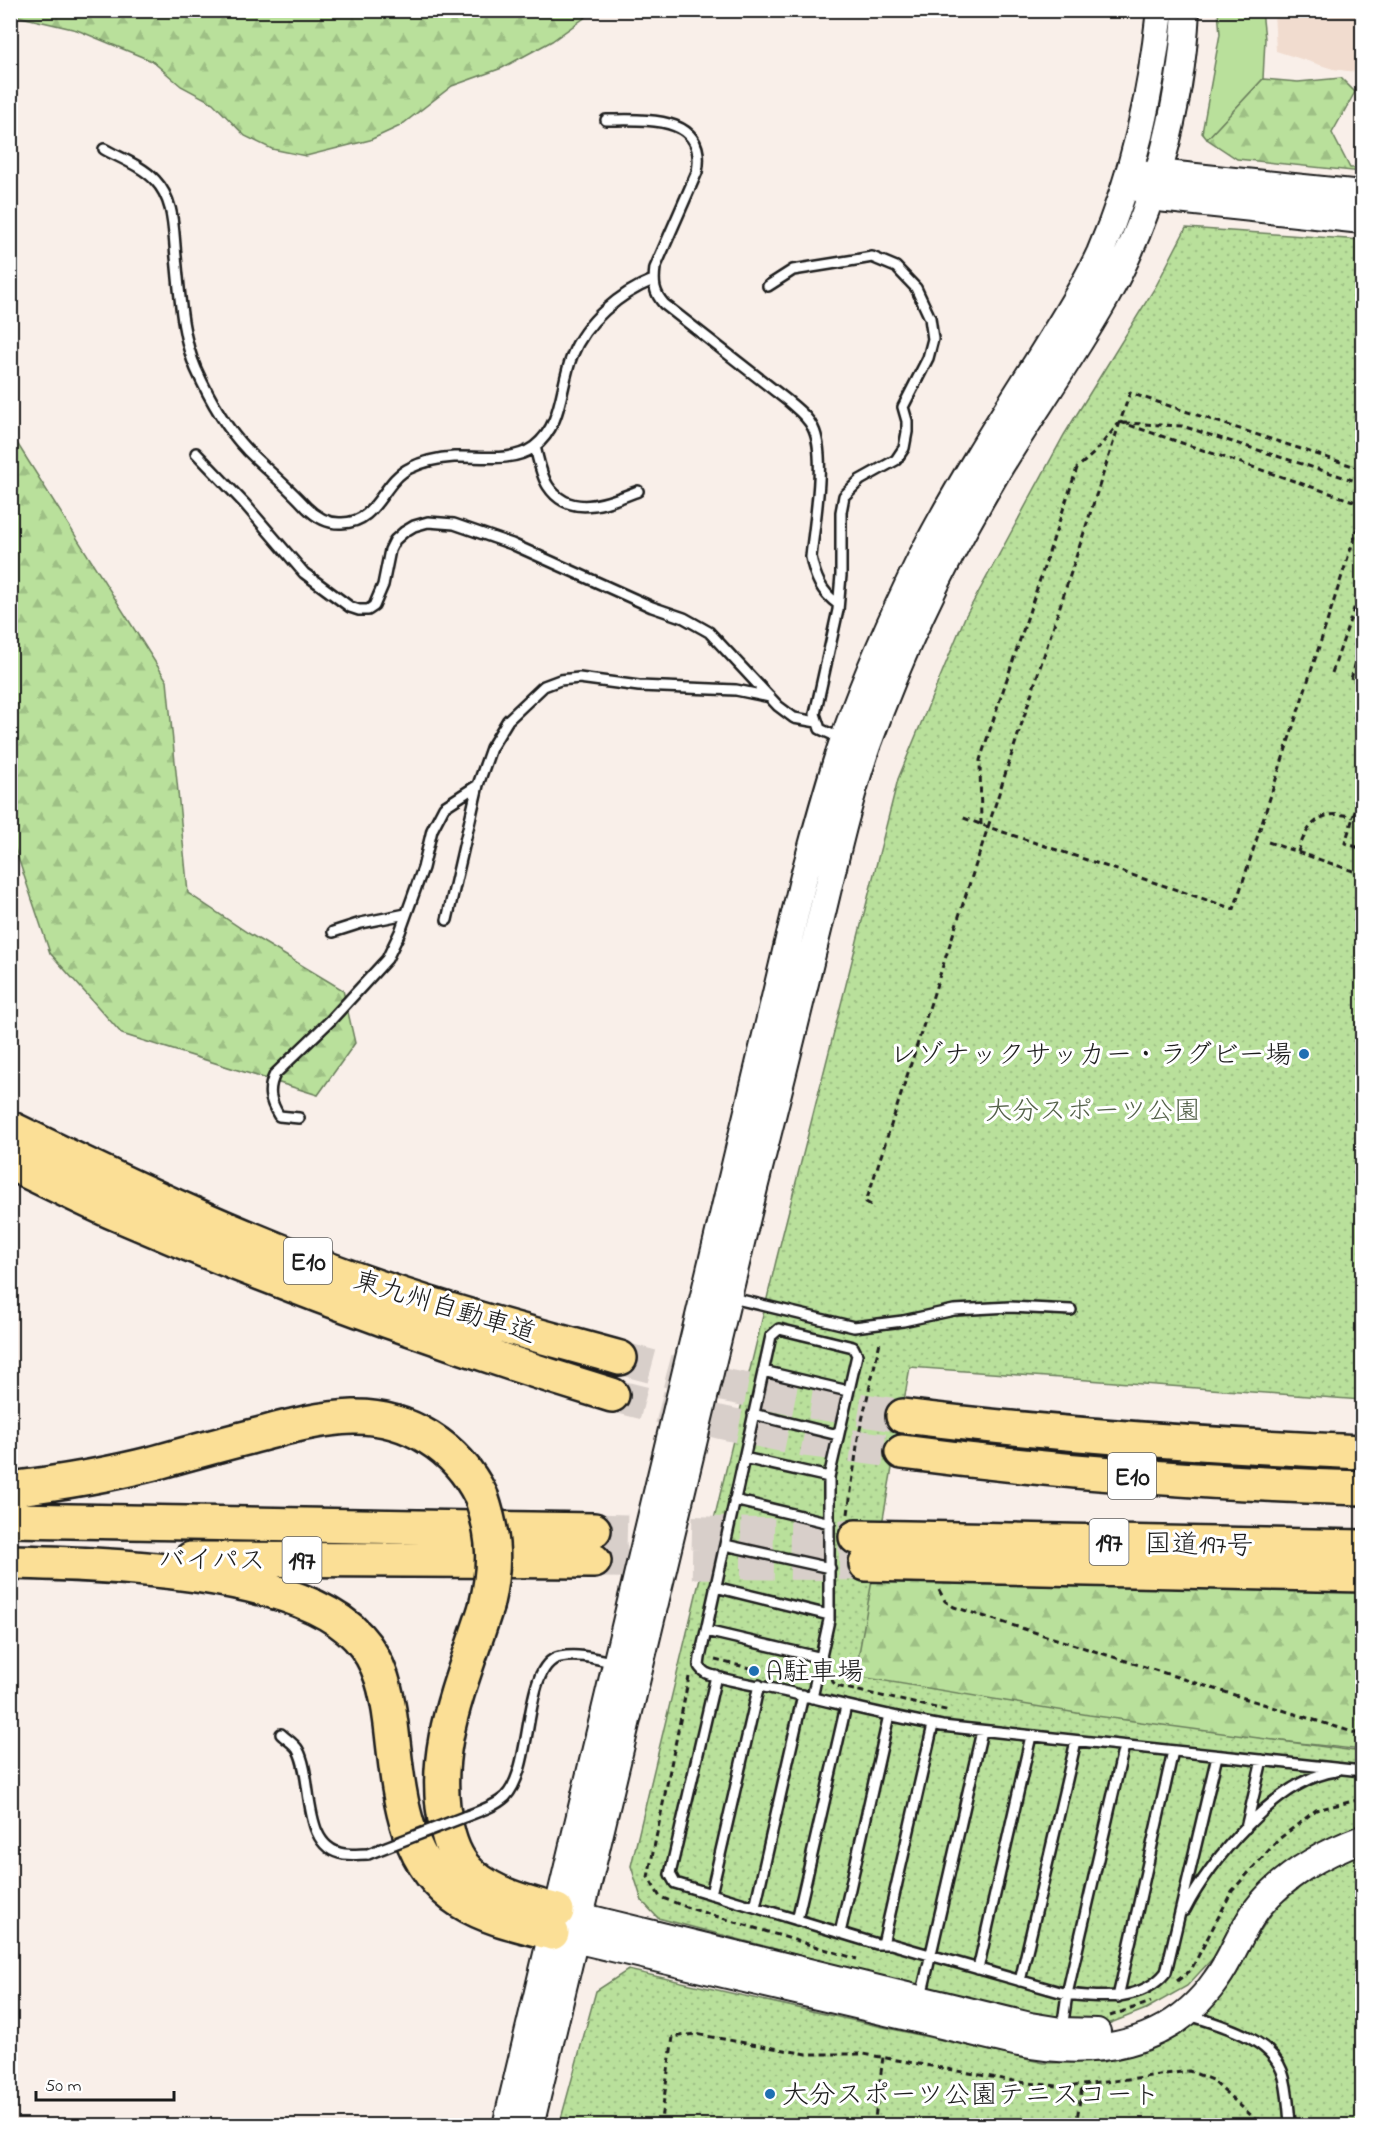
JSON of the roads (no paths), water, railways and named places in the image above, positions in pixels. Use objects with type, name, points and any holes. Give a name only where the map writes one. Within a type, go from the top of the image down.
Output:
[{"type":"highway","name":"東九州自動車道","points":[[10,1128],[140,1191],[285,1253],[391,1292],[499,1325],[620,1358]]},
{"type":"highway","name":"東九州自動車道","points":[[10,1163],[116,1213],[299,1289],[494,1359],[612,1395]]},
{"type":"highway","name":"E10","points":[[903,1416],[1011,1429],[1112,1437],[1362,1452]]},
{"type":"highway","points":[[10,1489],[118,1471],[298,1424],[352,1417],[387,1420],[407,1427],[437,1443],[460,1465],[481,1496],[492,1533],[494,1563],[486,1607],[445,1738],[440,1775],[443,1812],[455,1853],[471,1875],[494,1890],[522,1901],[566,1925]]},
{"type":"highway","name":"E10","points":[[902,1452],[1124,1476],[1362,1488]]},
{"type":"highway","name":"バイパス","points":[[10,1520],[594,1546],[238,1559],[10,1554]]},
{"type":"highway","name":"国道197号","points":[[850,1536],[1362,1547]]},
{"type":"highway","name":"国道197号","points":[[850,1536],[1362,1575]]},
{"type":"highway","points":[[10,1562],[175,1572],[253,1586],[300,1599],[332,1616],[358,1637],[372,1658],[387,1691],[402,1809],[414,1846],[422,1861],[438,1882],[463,1902],[495,1917],[566,1925]]},
{"type":"street","points":[[855,745],[871,670],[923,556],[977,458],[1071,307],[1099,254],[1129,177],[1150,94],[1161,10]]},
{"type":"street","points":[[506,2126],[566,1925],[716,1295],[804,876],[828,788],[892,682],[940,577],[992,480],[1107,296],[1135,236],[1153,185],[1178,93],[1186,10]]},
{"type":"street","points":[[1129,177],[1153,185],[1362,220]]},
{"type":"street","points":[[1153,185],[1362,194]]},
{"type":"street","points":[[566,1925],[1040,2047],[1080,2049],[1115,2046],[1149,2035],[1184,2014],[1217,1980],[1236,1942],[1259,1906],[1287,1879],[1319,1857],[1362,1839]]},
{"type":"street","points":[[566,1925],[920,2000],[1030,2026],[1086,2033],[1128,2027],[1162,2014],[1192,1993],[1236,1942]]},
{"type":"street","points":[[530,2126],[566,1925]]},
{"type":"lane","points":[[606,120],[649,120],[667,123],[686,132],[693,139],[699,158],[696,172],[656,268],[653,280],[657,297],[788,401],[814,429],[820,463],[811,557],[820,586],[828,597],[838,604]]},
{"type":"lane","points":[[104,149],[143,170],[154,179],[165,194],[173,214],[186,339],[195,367],[211,400],[247,450],[313,514],[332,524],[349,523],[364,518],[406,470],[425,460],[453,457],[502,457],[524,452],[535,446],[547,432],[558,412],[572,356],[589,327],[628,292],[653,280]]},
{"type":"lane","points":[[768,286],[793,270],[872,258],[896,267],[916,288],[930,318],[933,339],[928,358],[903,407],[907,421],[904,447],[896,460],[860,480],[844,496],[841,512],[842,543],[838,604],[815,714],[820,729],[855,745]]},
{"type":"lane","points":[[535,446],[549,487],[560,498],[576,505],[596,506],[638,491]]},
{"type":"lane","points":[[196,453],[244,502],[304,573],[350,607],[368,610],[374,606],[383,585],[390,550],[395,540],[404,532],[414,526],[429,522],[454,524],[512,544],[652,607],[684,618],[709,632],[770,697],[794,718],[817,722]]},
{"type":"lane","points":[[447,920],[478,785],[491,748],[508,720],[544,686],[560,680],[579,678],[639,686],[736,690],[770,697]]},
{"type":"lane","points":[[299,1118],[279,1116],[270,1097],[270,1085],[275,1074],[331,1020],[387,959],[423,868],[432,830],[444,807],[478,785]]},
{"type":"lane","points":[[333,932],[361,923],[406,914]]},
{"type":"lane","points":[[716,1295],[854,1328],[954,1310],[1010,1307],[1071,1310]]},
{"type":"lane","points":[[850,1346],[854,1328]]},
{"type":"lane","points":[[850,1536],[829,1477],[857,1355],[855,1349],[779,1329],[771,1336],[734,1500],[699,1666],[705,1672],[933,1725],[1362,1771]]},
{"type":"lane","points":[[763,1371],[848,1391]]},
{"type":"lane","points":[[753,1414],[838,1435]]},
{"type":"lane","points":[[744,1458],[829,1477]]},
{"type":"lane","points":[[734,1500],[850,1536]]},
{"type":"lane","points":[[755,1907],[808,1697],[822,1658],[829,1615],[830,1568],[850,1536]]},
{"type":"lane","points":[[725,1545],[830,1568]]},
{"type":"lane","points":[[716,1587],[829,1615]]},
{"type":"lane","points":[[706,1631],[822,1658]]},
{"type":"lane","points":[[281,1734],[297,1748],[306,1768],[313,1824],[319,1839],[334,1851],[344,1854],[368,1854],[464,1817],[504,1797],[515,1783],[524,1754],[537,1682],[545,1666],[558,1657],[576,1656],[628,1666]]},
{"type":"lane","points":[[717,1676],[670,1874],[671,1878],[680,1886],[840,1933],[931,1955],[1067,1994],[1097,1998],[1118,1997],[1143,1989],[1161,1978],[1168,1965],[1179,1923],[1217,1756]]},
{"type":"lane","points":[[711,1894],[759,1685]]},
{"type":"lane","points":[[797,1920],[846,1706]]},
{"type":"lane","points":[[840,1933],[889,1715]]},
{"type":"lane","points":[[883,1944],[933,1725]]},
{"type":"lane","points":[[920,2000],[982,1731]]},
{"type":"lane","points":[[978,1969],[1031,1736]]},
{"type":"lane","points":[[1020,1981],[1076,1741]]},
{"type":"lane","points":[[1061,2031],[1067,1994],[1124,1746]]},
{"type":"lane","points":[[1118,1997],[1173,1751]]},
{"type":"lane","points":[[1246,1828],[1262,1760]]},
{"type":"lane","points":[[1179,1923],[1192,1896],[1211,1868],[1246,1828],[1280,1798],[1313,1777],[1347,1770]]},
{"type":"lane","points":[[1184,2014],[1231,2029],[1263,2046],[1281,2069],[1287,2091],[1290,2122]]},
{"type":"tunnel","points":[[620,1358],[717,1384],[810,1402],[903,1416]]},
{"type":"tunnel","points":[[612,1395],[719,1422],[805,1440],[902,1452]]},
{"type":"tunnel","points":[[594,1530],[856,1537]]},
{"type":"tunnel","points":[[594,1561],[866,1564]]},
{"type":"place","name":"レゾナックサッカー・ラグビー場","points":[[1304,1054]]},
{"type":"place","name":"A駐車場","points":[[754,1671]]},
{"type":"place","name":"大分スポーツ公園テニスコート","points":[[770,2094]]},
{"type":"park label","name":"大分スポーツ公園","points":[[1093,1110]]}]
